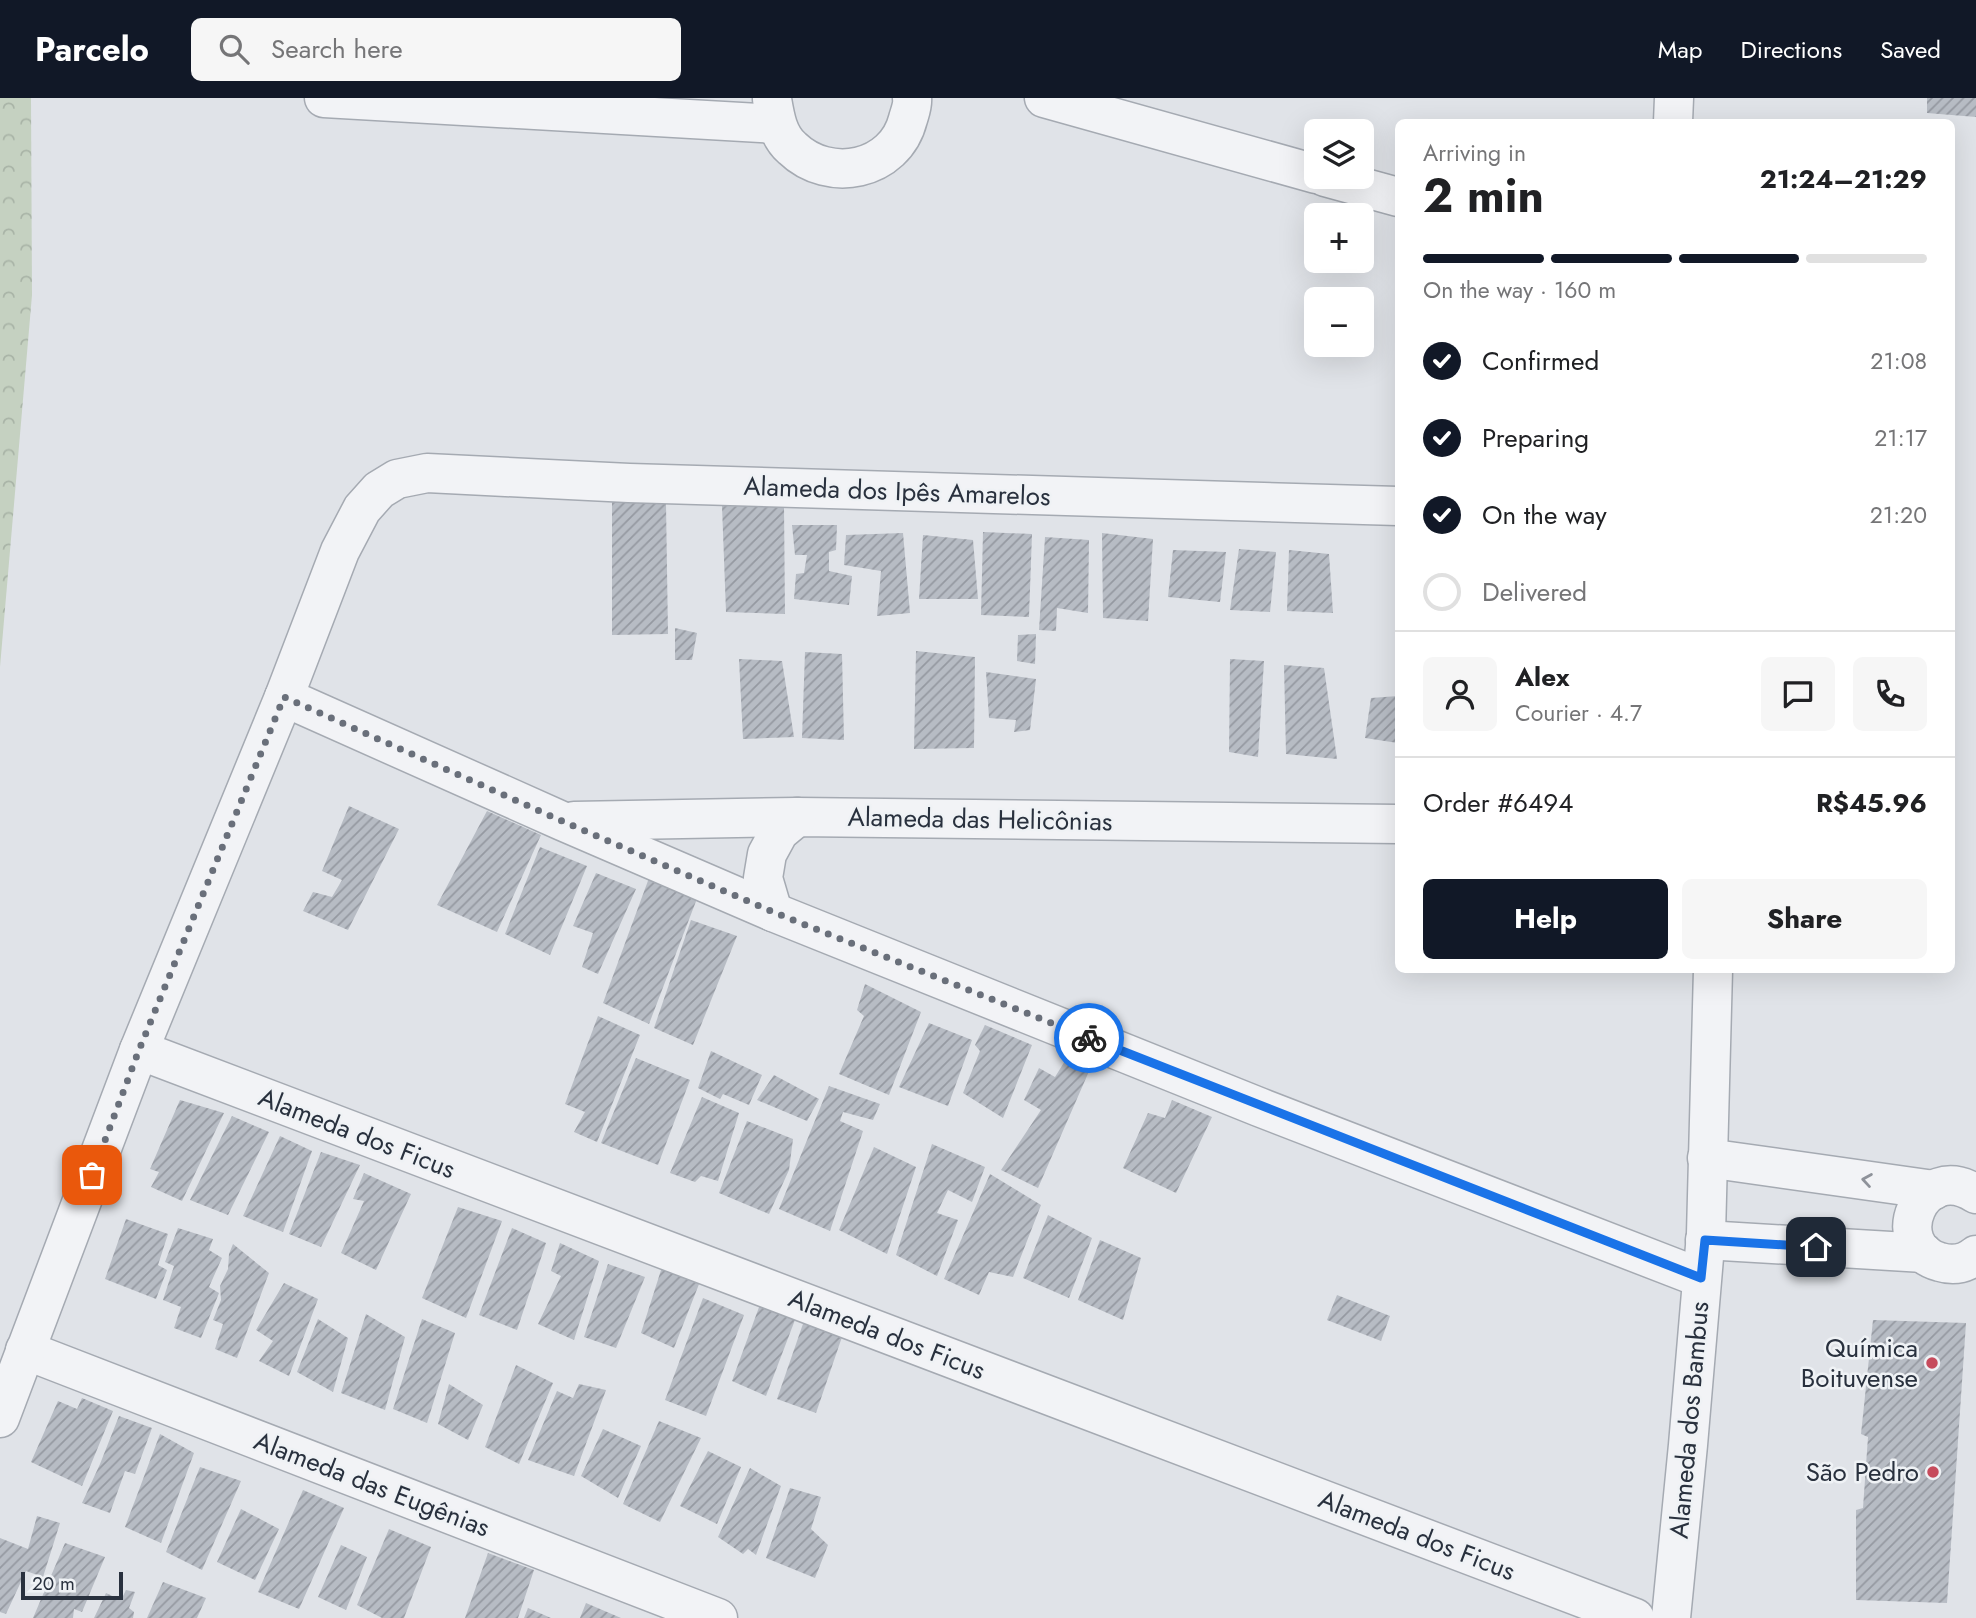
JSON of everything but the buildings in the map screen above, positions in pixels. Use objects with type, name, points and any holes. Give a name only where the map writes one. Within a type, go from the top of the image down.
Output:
[{"type":"street","points":[[324,98],[774,111],[790,147],[812,163],[839,170],[866,166],[890,152],[906,129],[912,98]]},
{"type":"street","points":[[1044,98],[1304,171]]},
{"type":"street","points":[[1673,119],[1674,98]]},
{"type":"street","points":[[1369,189],[1395,196]]},
{"type":"street","name":"Alameda dos Ipês Amarelos","points":[[284,697],[340,551],[362,509],[379,490],[397,479],[427,473],[643,483],[1395,506]]},
{"type":"street","points":[[0,1418],[139,1050],[284,697],[773,912],[1259,1107],[1701,1278]]},
{"type":"street","points":[[773,912],[763,878],[768,854],[779,832],[797,817]]},
{"type":"street","name":"Alameda das Helicônias","points":[[562,821],[797,817],[1395,824]]},
{"type":"street","name":"Alameda dos Bambus","points":[[1671,1618],[1705,1240],[1713,973]]},
{"type":"street","name":"Alameda dos Ficus","points":[[139,1050],[1635,1618]]},
{"type":"street","points":[[1707,1158],[1962,1188]]},
{"type":"street","points":[[1962,1188],[1927,1194],[1918,1204],[1912,1230],[1924,1254],[1935,1261],[1948,1265],[1961,1264],[1975,1258]]},
{"type":"street","points":[[1705,1240],[1924,1254]]},
{"type":"street","name":"Alameda das Eugênias","points":[[25,1350],[718,1618]]},
{"type":"green space","points":[[0,98],[31,98],[32,295],[0,667]]},
{"type":"way so far","points":[[92,1175],[139,1050],[284,697],[773,912],[1089,1038]]},
{"type":"place","name":"Química Boituvense","points":[[1932,1363]]},
{"type":"place","name":"São Pedro","points":[[1933,1472]]},
{"type":"route","points":[[1089,1038],[1259,1107],[1701,1278],[1705,1240],[1816,1247]]}]
